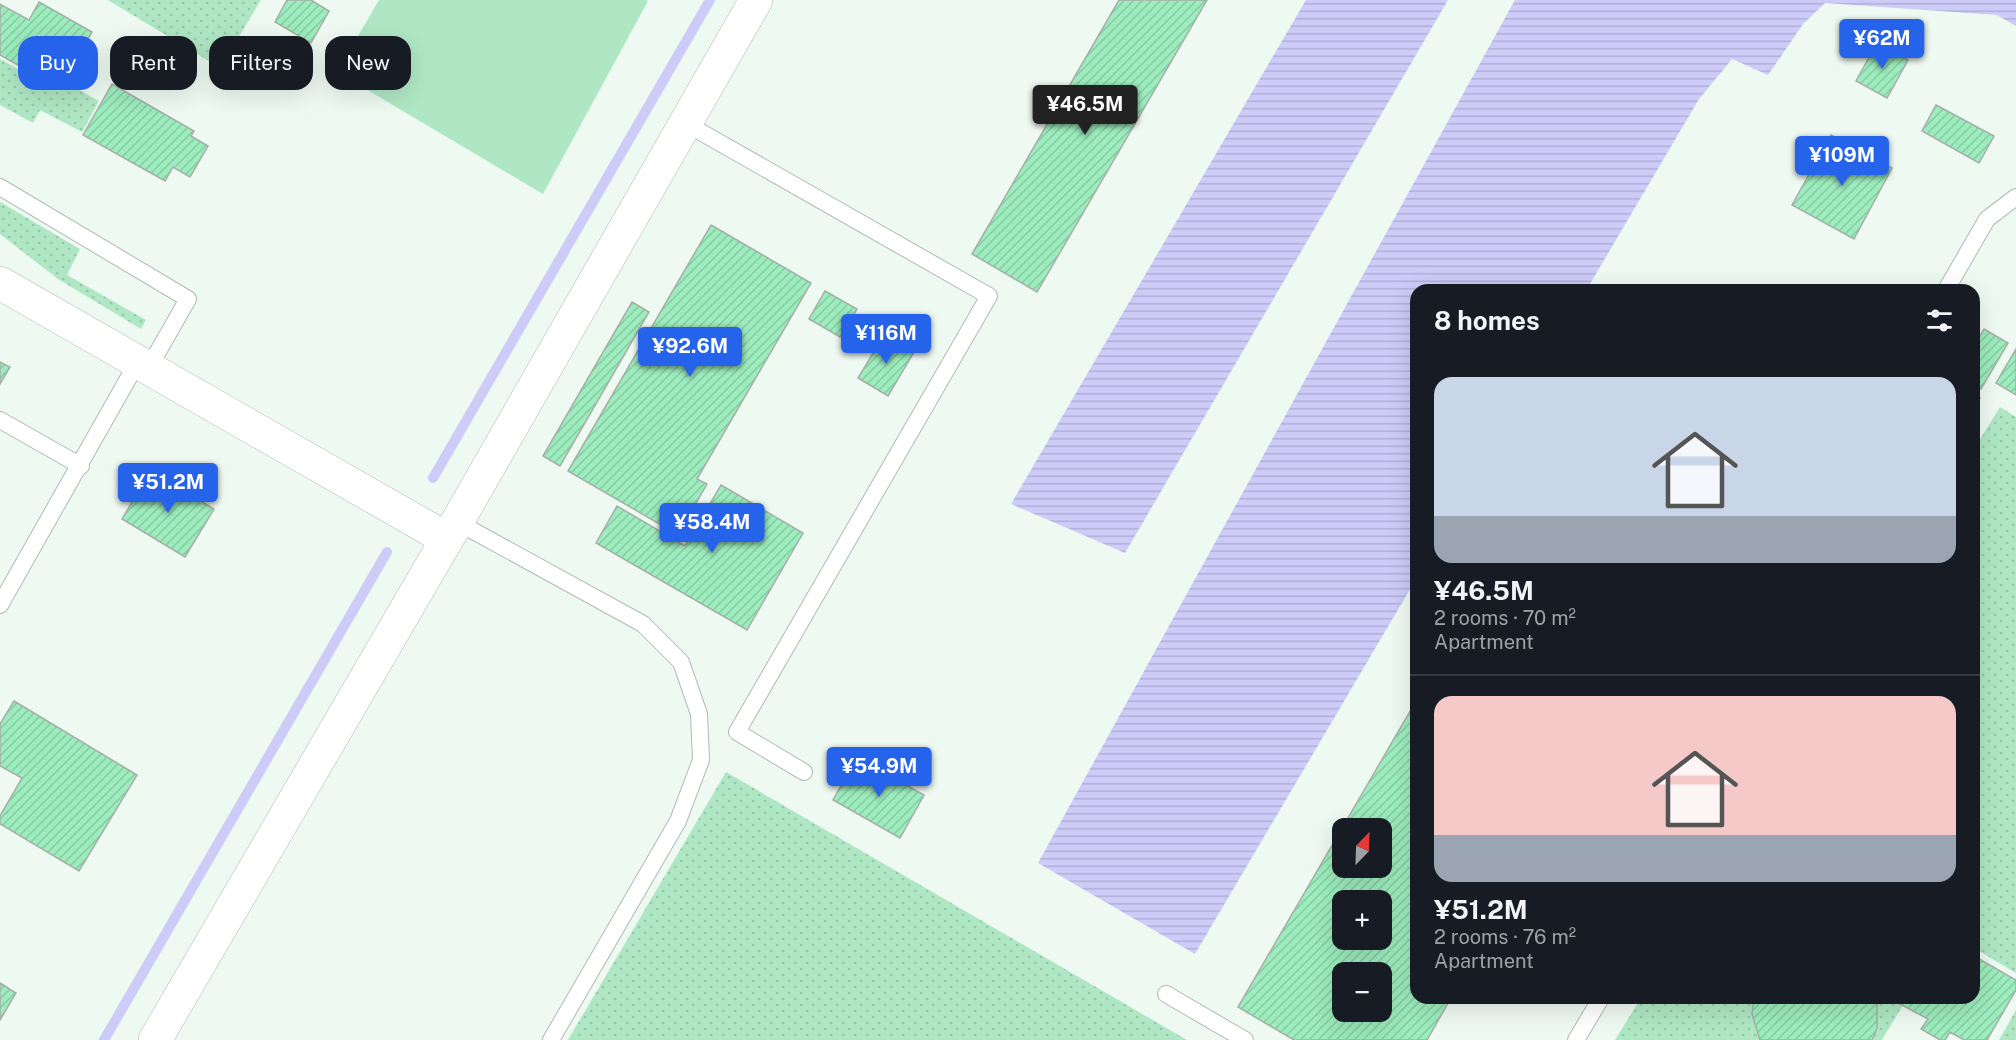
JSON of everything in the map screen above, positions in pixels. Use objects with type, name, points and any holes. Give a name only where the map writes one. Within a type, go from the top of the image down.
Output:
[{"type":"street","points":[[155,1040],[452,531],[756,0]]},
{"type":"street","points":[[0,283],[142,366],[452,531]]},
{"type":"lane","points":[[684,123],[989,296],[737,732],[804,772]]},
{"type":"lane","points":[[0,187],[188,299],[142,366],[0,605]]},
{"type":"lane","points":[[1949,284],[1986,219],[2016,197]]},
{"type":"lane","points":[[0,420],[81,466]]},
{"type":"lane","points":[[452,531],[644,624],[681,662],[699,714],[701,760],[678,821],[551,1040]]},
{"type":"lane","points":[[1166,994],[1245,1040]]},
{"type":"lane","points":[[1576,1040],[1597,1004]]},
{"type":"green space","points":[[108,0],[261,0],[239,36],[209,36],[209,61],[197,54],[197,36],[167,36]]},
{"type":"green space","points":[[379,0],[648,1],[543,194],[367,90],[411,90],[411,36],[358,36]]},
{"type":"green space","points":[[0,59],[18,69],[18,90],[80,90],[99,101],[82,132],[40,110],[33,123],[0,105]]},
{"type":"green space","points":[[0,202],[80,249],[67,275],[146,320],[141,329],[58,279],[0,234]]},
{"type":"green space","points":[[2000,407],[2016,417],[2016,973],[1980,952],[1980,439]]},
{"type":"green space","points":[[726,772],[1187,1040],[568,1040]]},
{"type":"green space","points":[[1637,1004],[1903,1004],[1882,1040],[1615,1040]]},
{"type":"green space","points":[[2016,1010],[2016,1040],[1999,1040]]},
{"type":"water","points":[[1306,0],[1448,0],[1125,553],[1011,504]]},
{"type":"water","points":[[1515,0],[2016,0],[2016,26],[1997,15],[1825,3],[1803,24],[1768,75],[1732,59],[1699,99],[1590,284],[1410,284],[1410,589],[1195,954],[1038,863]]},
{"type":"building","points":[[287,0],[311,0],[329,11],[313,39],[313,36],[299,36],[275,22]]},
{"type":"building","points":[[1119,0],[1207,0],[1037,292],[972,254]]},
{"type":"building","points":[[39,2],[92,32],[90,36],[18,36],[18,65],[0,55],[0,4],[29,20]]},
{"type":"building","points":[[1877,43],[1908,60],[1887,98],[1856,81]]},
{"type":"building","points":[[110,88],[110,90],[122,90],[194,131],[191,136],[208,146],[190,177],[173,167],[165,181],[83,135]]},
{"type":"building","points":[[1936,105],[1994,136],[1979,163],[1922,131]]},
{"type":"building","points":[[1831,135],[1892,168],[1854,239],[1792,205]]},
{"type":"building","points":[[711,225],[811,283],[697,479],[707,484],[692,510],[682,505],[668,529],[568,471]]},
{"type":"building","points":[[825,291],[857,309],[840,337],[809,319]]},
{"type":"building","points":[[632,302],[649,312],[560,466],[543,456]]},
{"type":"building","points":[[1984,329],[2008,343],[1981,389],[1980,388],[1980,336]]},
{"type":"building","points":[[884,335],[914,352],[888,396],[858,378]]},
{"type":"building","points":[[2016,349],[2016,395],[1996,383]]},
{"type":"building","points":[[0,362],[10,367],[0,384]]},
{"type":"building","points":[[150,471],[214,509],[185,557],[122,519]]},
{"type":"building","points":[[721,485],[803,533],[747,630],[596,543],[617,506],[685,546]]},
{"type":"building","points":[[14,701],[137,775],[79,871],[0,824],[0,816],[22,778],[0,766],[0,724]]},
{"type":"building","points":[[1410,711],[1410,1004],[1448,1004],[1427,1040],[1294,1040],[1238,1007],[1332,845],[1332,878],[1392,878],[1392,818],[1348,818]]},
{"type":"building","points":[[857,757],[924,795],[900,838],[833,800]]},
{"type":"building","points":[[1980,959],[2016,980],[2016,990],[1987,1040],[1964,1040],[1950,1032],[1945,1040],[1940,1040],[1921,1029],[1928,1019],[1900,1004],[1980,1004]]},
{"type":"building","points":[[0,983],[16,993],[0,1020]]},
{"type":"building","points":[[1753,1004],[1877,1004],[1877,1028],[1872,1040],[1760,1040],[1752,1014]]},
{"type":"waterway","points":[[433,478],[710,0]]},
{"type":"waterway","points":[[104,1040],[387,552]]}]
